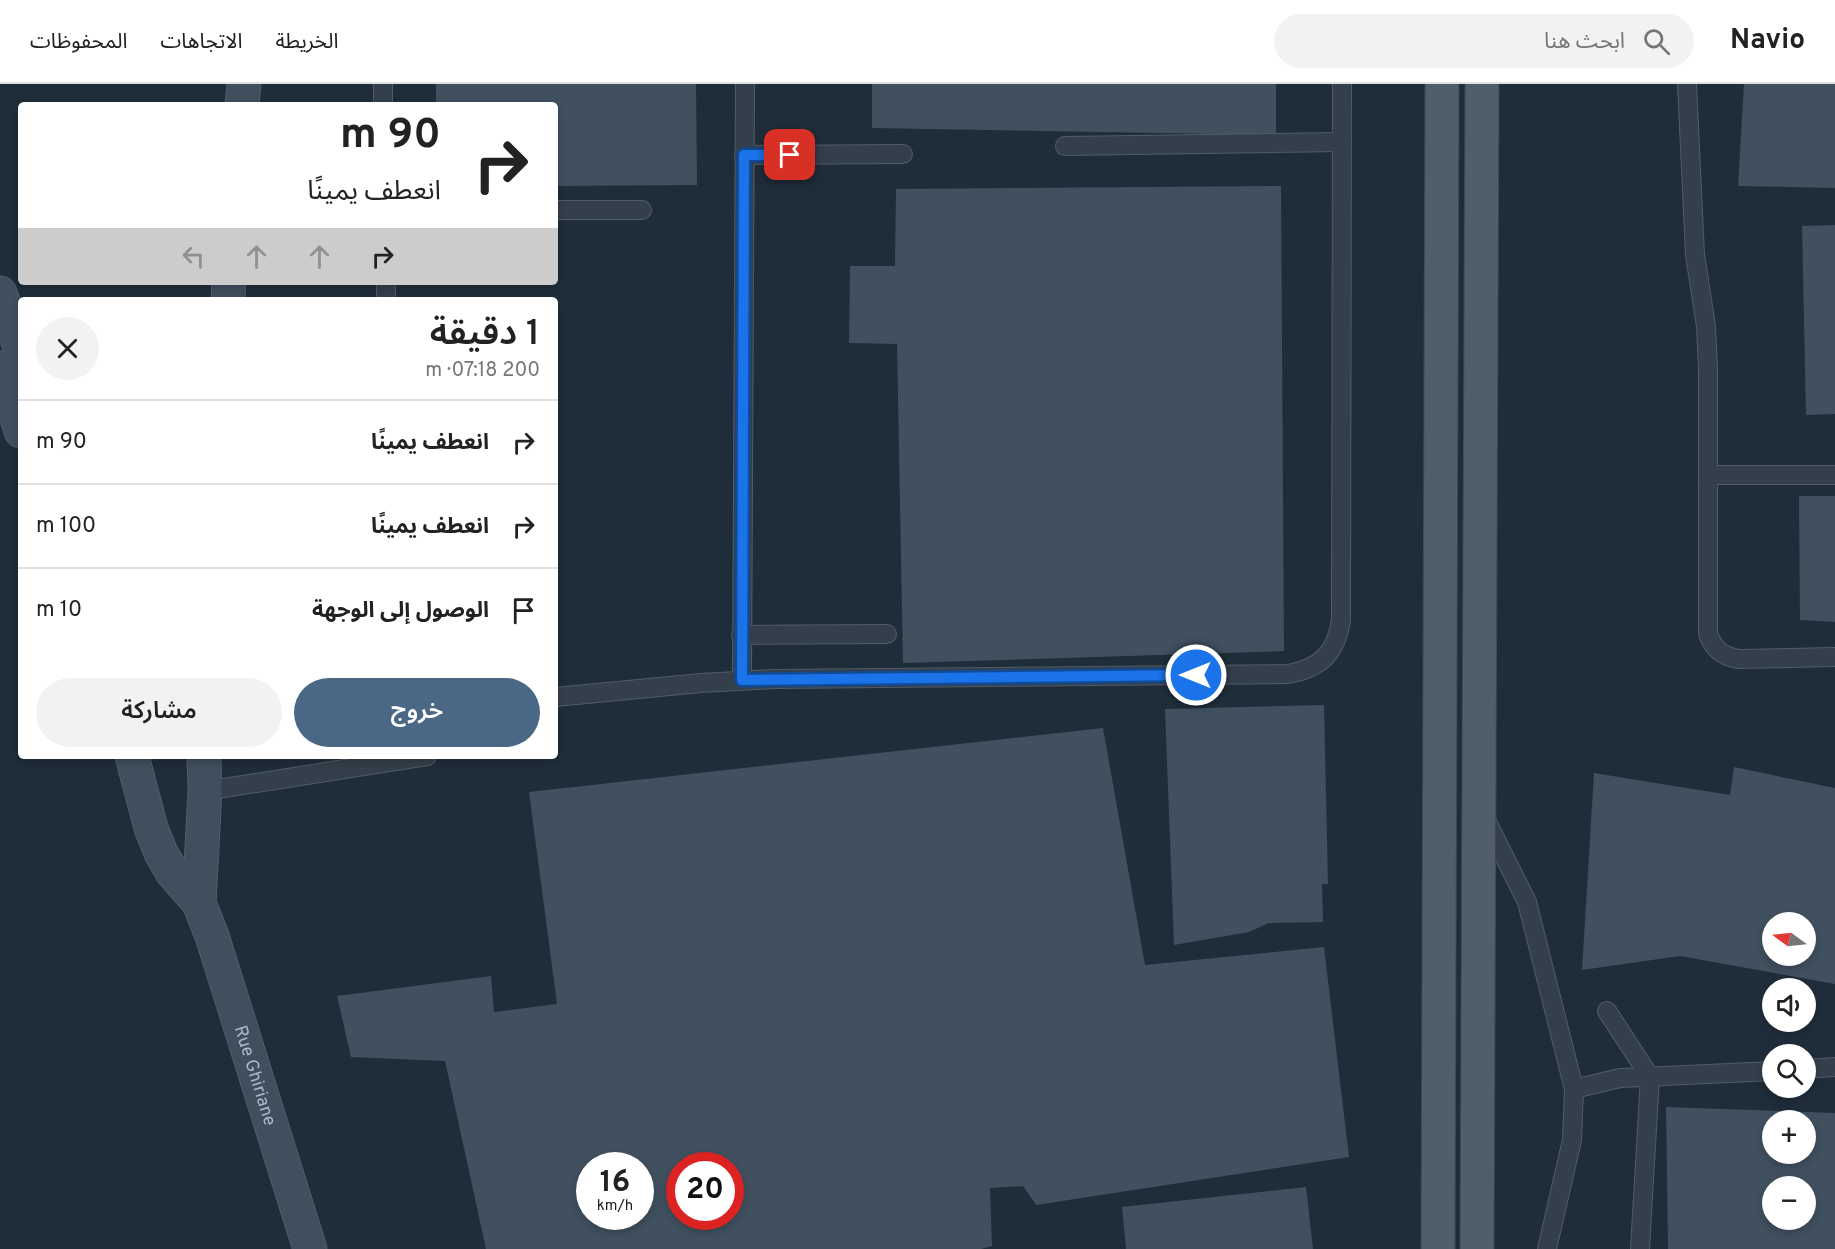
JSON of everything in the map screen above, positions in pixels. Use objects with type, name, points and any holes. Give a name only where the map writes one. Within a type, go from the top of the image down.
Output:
[{"type":"main road","points":[[1438,1249],[1442,84]]},
{"type":"main road","points":[[1477,1249],[1482,84]]},
{"type":"street","points":[[242,102],[244,84]]},
{"type":"street","points":[[0,293],[18,342]]},
{"type":"street","points":[[0,368],[18,422]]},
{"type":"street","name":"Rue Ghiriane","points":[[133,759],[151,828],[161,853],[172,872],[200,903],[212,936],[310,1249]]},
{"type":"street","name":"Rue Ghiriane","points":[[200,903],[205,791],[204,759]]},
{"type":"lane","points":[[383,84],[383,102]]},
{"type":"lane","points":[[742,680],[745,84]]},
{"type":"lane","points":[[558,697],[742,680],[1288,674],[1308,669],[1326,657],[1334,646],[1341,620],[1342,84]]},
{"type":"lane","points":[[1687,84],[1695,255],[1706,326],[1708,634],[1712,644],[1719,652],[1738,659],[1835,657]]},
{"type":"lane","points":[[1065,146],[1342,142]]},
{"type":"lane","points":[[744,155],[903,154]]},
{"type":"lane","points":[[558,210],[642,210]]},
{"type":"lane","points":[[1708,475],[1835,475]]},
{"type":"lane","points":[[741,634],[887,634]]},
{"type":"lane","points":[[205,791],[408,759]]},
{"type":"lane","points":[[1479,805],[1527,902],[1574,1089],[1572,1140],[1547,1249]]},
{"type":"lane","points":[[1607,1011],[1650,1077],[1640,1249]]},
{"type":"lane","points":[[1816,1068],[1835,1067]]},
{"type":"lane","points":[[1574,1089],[1620,1078],[1762,1072]]},
{"type":"building","points":[[436,84],[696,84],[697,185],[558,186],[558,102],[436,102]]},
{"type":"building","points":[[872,84],[1276,84],[1276,135],[872,128]]},
{"type":"building","points":[[1744,84],[1835,84],[1835,188],[1738,186]]},
{"type":"building","points":[[1281,186],[1284,651],[903,663],[897,344],[849,343],[850,266],[895,266],[896,189]]},
{"type":"building","points":[[1835,225],[1835,414],[1806,415],[1802,226]]},
{"type":"building","points":[[1799,496],[1835,496],[1835,622],[1800,620]]},
{"type":"building","points":[[1324,705],[1328,884],[1322,884],[1323,922],[1269,923],[1249,932],[1174,945],[1165,709]]},
{"type":"building","points":[[1103,728],[1145,965],[1324,947],[1349,1157],[1036,1205],[1023,1186],[990,1188],[992,1246],[981,1249],[486,1249],[445,1061],[351,1057],[337,996],[491,976],[494,1012],[557,1004],[529,792]]},
{"type":"building","points":[[1734,767],[1835,788],[1835,984],[1816,981],[1816,978],[1802,978],[1680,956],[1582,970],[1594,773],[1730,795]]},
{"type":"building","points":[[1666,1107],[1762,1110],[1762,1164],[1816,1164],[1816,1112],[1835,1113],[1835,1249],[1668,1249]]},
{"type":"building","points":[[1306,1187],[1313,1249],[1126,1249],[1122,1207]]},
{"type":"route","points":[[790,155],[744,155],[742,680],[1196,675]]}]
